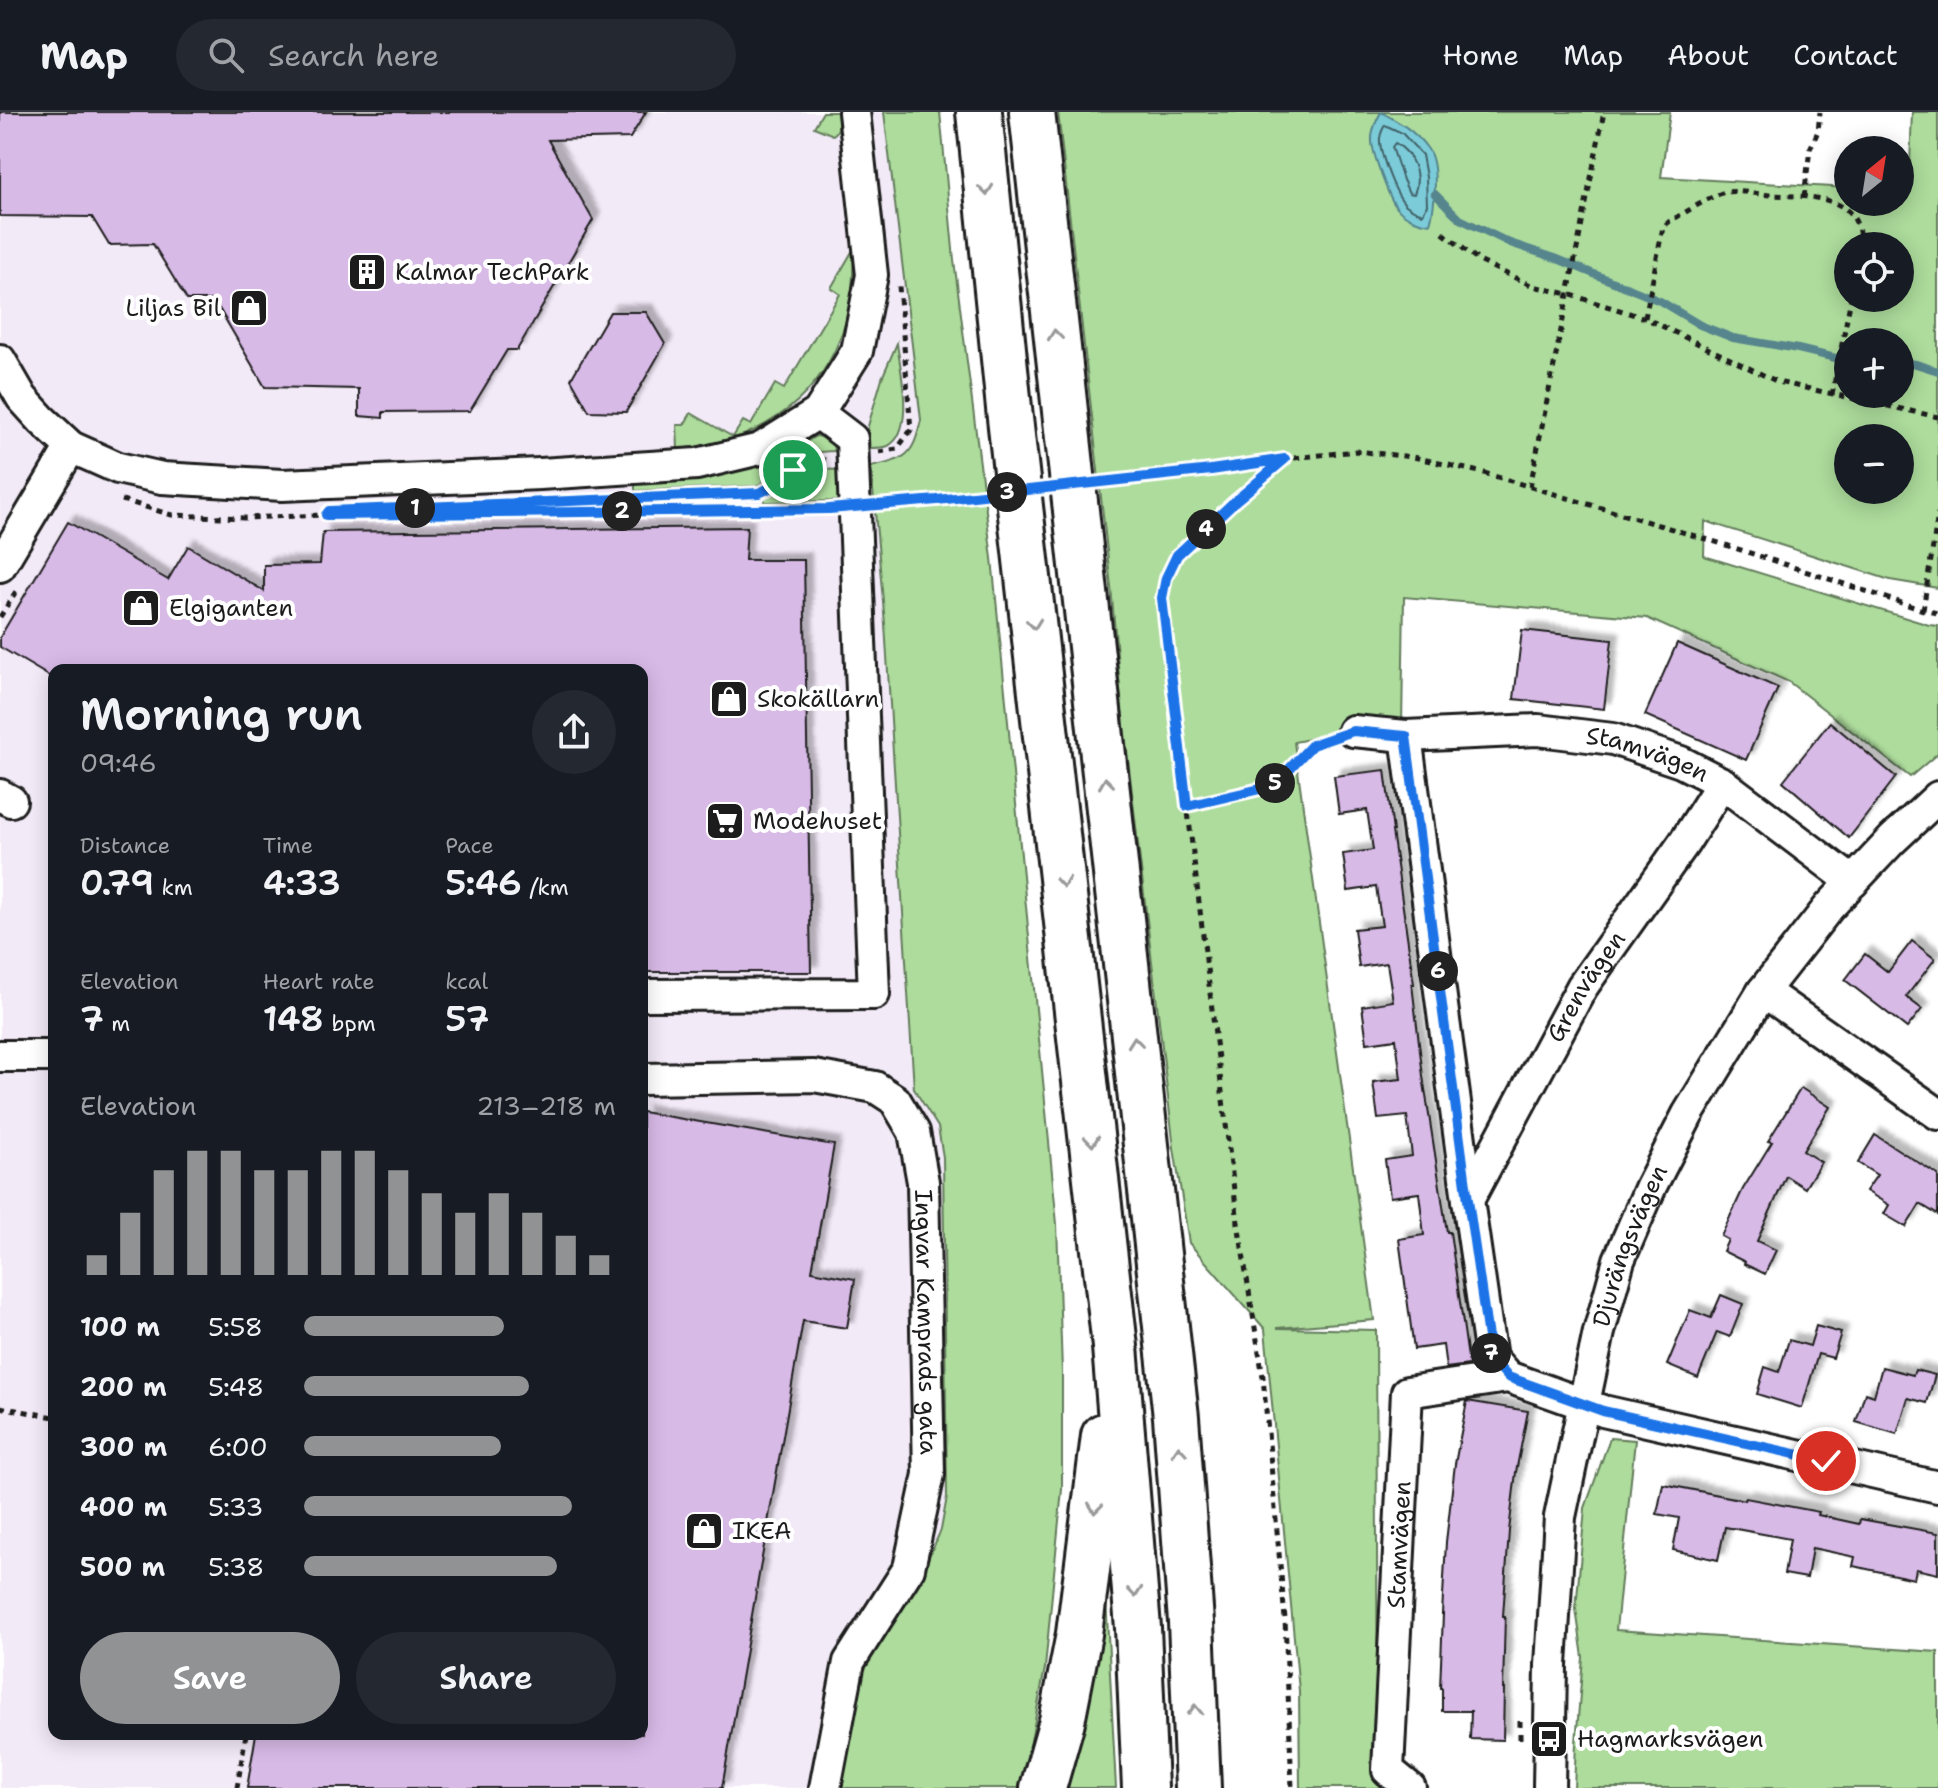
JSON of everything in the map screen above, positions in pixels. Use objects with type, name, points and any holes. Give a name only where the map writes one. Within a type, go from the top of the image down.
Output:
[{"type":"highway","points":[[979,112],[1115,1347],[1138,1628],[1145,1788]]},
{"type":"highway","points":[[1032,112],[1176,1417],[1191,1622],[1198,1788]]},
{"type":"highway","points":[[1043,1788],[1062,1721],[1079,1634],[1115,1347]]},
{"type":"street","points":[[0,360],[22,398],[71,447],[118,468],[162,478],[282,485],[540,474],[697,464],[760,449],[818,413],[857,351],[872,275],[854,112]]},
{"type":"street","points":[[648,995],[874,994],[852,439],[818,413]]},
{"type":"street","points":[[0,566],[71,447]]},
{"type":"street","name":"Stamvägen","points":[[1353,731],[1406,736],[1538,730],[1613,739],[1681,762],[1722,783],[1853,882]]},
{"type":"street","points":[[1406,736],[1491,1358],[1508,1377]]},
{"type":"street","name":"Grenvägen","points":[[1468,1200],[1582,987],[1684,843],[1722,783]]},
{"type":"street","name":"Djurängsvägen","points":[[1549,1788],[1551,1665],[1560,1517],[1599,1332],[1619,1260],[1651,1186],[1688,1114],[1763,991],[1829,907],[1892,840],[1938,797]]},
{"type":"street","points":[[1763,991],[1938,1114]]},
{"type":"street","points":[[0,1056],[48,1056]]},
{"type":"street","name":"Ingvar Kamprads gata","points":[[648,1079],[814,1076],[875,1087],[895,1100],[914,1132],[923,1182],[929,1474],[909,1568],[849,1662],[825,1788]]},
{"type":"street","name":"Stamvägen","points":[[1410,1788],[1388,1770],[1407,1392],[1508,1377],[1603,1411],[1938,1487]]},
{"type":"path","points":[[1530,487],[1604,112]]},
{"type":"path","points":[[1804,197],[1810,149],[1818,131],[1820,112]]},
{"type":"path","points":[[1645,318],[1663,227],[1724,192],[1831,200],[1851,212],[1860,232]]},
{"type":"path","points":[[1443,233],[1481,262],[1533,286],[1645,318],[1778,382],[1938,417]]},
{"type":"path","points":[[632,498],[759,493],[774,486],[808,460],[897,449],[911,430],[898,274]]},
{"type":"path","points":[[1832,395],[1848,312]]},
{"type":"path","points":[[456,506],[329,511],[326,515],[829,509],[1211,470],[1356,451],[1413,457],[1484,473],[1729,546],[1938,613]]},
{"type":"path","points":[[1285,459],[1177,555],[1166,578],[1162,598],[1238,1223],[1263,1377],[1285,1619],[1292,1788]]},
{"type":"path","points":[[1923,610],[1938,514]]},
{"type":"path","points":[[1187,806],[1273,786],[1312,745],[1353,731]]},
{"type":"path","points":[[0,1407],[48,1416]]},
{"type":"path","points":[[237,1788],[245,1740]]},
{"type":"shaded area","points":[[0,112],[940,112],[954,260],[992,558],[1057,1224],[1062,1489],[1045,1668],[1022,1788],[0,1788]]},
{"type":"green space","points":[[823,112],[837,112],[838,128],[833,135],[814,127]]},
{"type":"green space","points":[[884,112],[940,112],[954,260],[992,558],[1057,1224],[1062,1489],[1045,1668],[1022,1788],[840,1788],[860,1678],[927,1561],[941,1530],[947,1497],[943,1157],[938,1127],[914,1089],[885,624],[871,467],[906,454],[915,441],[921,420]]},
{"type":"green space","points":[[1058,112],[1670,112],[1661,177],[1834,187],[1834,216],[1914,216],[1912,112],[1938,112],[1938,588],[1890,580],[1705,521],[1704,556],[1938,626],[1938,753],[1910,777],[1789,682],[1647,618],[1404,597],[1402,726],[1294,742],[1374,1320],[1277,1328],[1376,1330],[1378,1760],[1384,1788],[1300,1788],[1299,1691],[1265,1329],[1189,1243],[1174,1148],[1121,700]]},
{"type":"green space","points":[[853,250],[849,309],[830,360],[814,383],[772,421],[744,435],[720,443],[678,449],[677,425],[684,425],[691,413],[733,437],[743,421],[751,425],[775,384],[784,389],[840,294],[831,288]]},
{"type":"green space","points":[[897,343],[904,399],[902,427],[897,438],[888,446],[869,448],[868,426],[882,378]]},
{"type":"green space","points":[[816,436],[829,438],[834,451],[799,457],[756,486],[635,491],[635,482],[704,476],[756,466]]},
{"type":"green space","points":[[817,469],[839,470],[840,501],[764,502],[764,498],[796,478]]},
{"type":"green space","points":[[1610,1438],[1635,1440],[1616,1630],[1938,1652],[1938,1788],[1574,1788],[1583,1657],[1576,1609],[1585,1508]]},
{"type":"green space","points":[[1105,1578],[1116,1788],[1060,1788]]},
{"type":"water","points":[[1381,112],[1412,132],[1431,155],[1435,185],[1430,224],[1404,214],[1390,196],[1372,142],[1373,130]]},
{"type":"building","name":"Kalmar TechPark","points":[[0,112],[646,112],[630,138],[548,140],[593,220],[517,350],[507,350],[470,411],[383,412],[383,418],[359,416],[359,389],[265,387],[214,300],[187,300],[153,244],[109,245],[92,217],[0,216]]},
{"type":"building","points":[[610,312],[646,312],[665,344],[626,412],[589,411],[571,379]]},
{"type":"building","name":"Modehuset","points":[[68,522],[168,580],[188,546],[264,591],[264,565],[320,564],[323,532],[747,527],[745,560],[804,560],[811,972],[648,972],[648,664],[48,664],[48,675],[0,647],[0,637]]},
{"type":"building","points":[[1522,630],[1612,640],[1604,709],[1514,699]]},
{"type":"building","points":[[1677,643],[1778,688],[1746,760],[1645,715]]},
{"type":"building","points":[[1830,722],[1896,777],[1849,838],[1783,781]]},
{"type":"building","points":[[1385,770],[1414,984],[1423,1076],[1469,1365],[1446,1368],[1443,1345],[1414,1349],[1399,1239],[1424,1235],[1419,1193],[1390,1197],[1385,1160],[1412,1156],[1407,1116],[1378,1119],[1373,1082],[1401,1079],[1396,1039],[1367,1043],[1362,1006],[1393,1001],[1387,963],[1359,967],[1354,929],[1382,926],[1376,887],[1348,891],[1343,854],[1373,850],[1367,810],[1339,814],[1334,776]]},
{"type":"building","points":[[1912,941],[1935,959],[1906,997],[1922,1009],[1907,1028],[1845,980],[1865,954],[1888,972]]},
{"type":"building","points":[[1801,1088],[1830,1107],[1803,1151],[1821,1162],[1805,1188],[1786,1176],[1757,1241],[1776,1250],[1765,1274],[1723,1251],[1728,1240],[1721,1236],[1743,1189],[1772,1142],[1768,1141]]},
{"type":"building","name":"IKEA","points":[[648,1113],[834,1145],[812,1271],[855,1279],[847,1328],[803,1321],[722,1788],[247,1788],[255,1740],[648,1740]]},
{"type":"building","points":[[1875,1135],[1938,1175],[1938,1215],[1920,1204],[1906,1227],[1884,1214],[1889,1205],[1866,1191],[1877,1175],[1858,1163]]},
{"type":"building","points":[[1721,1295],[1743,1304],[1730,1337],[1717,1332],[1698,1378],[1667,1365],[1690,1310],[1711,1318]]},
{"type":"building","points":[[1816,1326],[1841,1333],[1833,1358],[1818,1354],[1802,1408],[1757,1394],[1765,1367],[1779,1372],[1789,1340],[1810,1346]]},
{"type":"building","points":[[1882,1367],[1913,1375],[1915,1370],[1935,1375],[1927,1403],[1908,1398],[1897,1434],[1856,1422],[1865,1393],[1874,1396]]},
{"type":"building","points":[[1467,1401],[1528,1411],[1509,1531],[1503,1616],[1503,1740],[1470,1739],[1471,1711],[1442,1711],[1440,1688],[1446,1542],[1455,1464]]},
{"type":"building","points":[[1663,1484],[1819,1512],[1818,1515],[1859,1524],[1860,1519],[1938,1533],[1938,1574],[1916,1569],[1914,1579],[1853,1566],[1855,1557],[1812,1548],[1807,1578],[1784,1574],[1790,1539],[1725,1527],[1718,1560],[1673,1550],[1679,1518],[1657,1514]]},
{"type":"waterway","points":[[1435,194],[1460,219],[1510,243],[1660,301],[1700,325],[1733,338],[1834,358]]},
{"type":"waterway","points":[[1914,364],[1938,371]]},
{"type":"place","name":"Kalmar TechPark","points":[[367,272]]},
{"type":"place","name":"Liljas Bil","points":[[249,308]]},
{"type":"place","name":"Elgiganten","points":[[141,608]]},
{"type":"place","name":"Skokällarn","points":[[729,699]]},
{"type":"place","name":"Modehuset","points":[[725,821]]},
{"type":"place","name":"IKEA","points":[[704,1531]]},
{"type":"place","name":"Hagmarksvägen","points":[[1549,1739]]},
{"type":"route","points":[[793,470],[774,486],[759,493],[329,511],[326,515],[829,509],[1211,470],[1285,459],[1177,555],[1166,578],[1162,598],[1187,806],[1273,786],[1312,745],[1353,731],[1406,736],[1491,1358],[1508,1377],[1603,1411],[1826,1461]]}]
